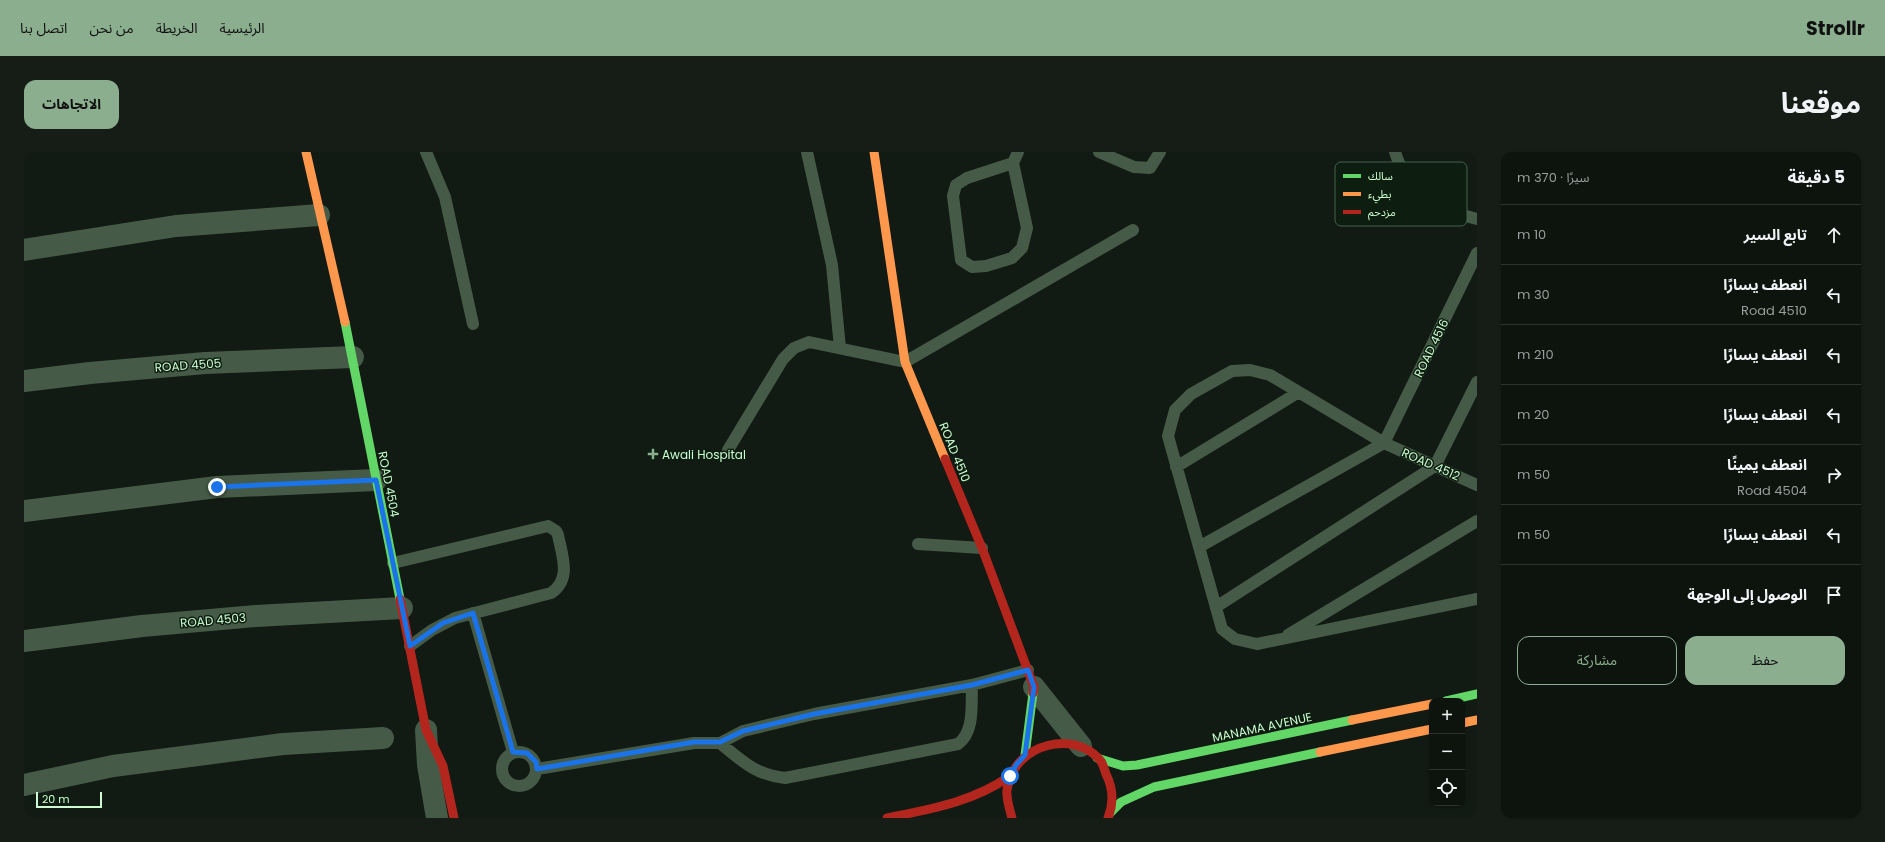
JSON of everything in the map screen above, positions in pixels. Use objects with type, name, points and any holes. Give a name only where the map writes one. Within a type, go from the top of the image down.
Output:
[{"type":"street","name":"ROAD 4504","points":[[306,152],[319,215],[353,357],[426,730],[443,766],[454,818]]},
{"type":"street","name":"ROAD 4510","points":[[874,152],[905,362],[982,548],[1031,678],[1025,755]]},
{"type":"street","points":[[24,250],[176,226],[319,215]]},
{"type":"street","name":"ROAD 4505","points":[[24,381],[90,373],[204,363],[353,357]]},
{"type":"street","points":[[24,511],[217,487],[376,480]]},
{"type":"street","name":"ROAD 4503","points":[[24,641],[142,626],[248,617],[402,608]]},
{"type":"street","points":[[1031,678],[1108,774],[1113,793],[1109,816]]},
{"type":"street","points":[[1459,698],[1477,694]]},
{"type":"street","name":"MANAMA AVENUE","points":[[1025,755],[1042,745],[1062,742],[1123,766],[1137,766],[1429,705]]},
{"type":"street","points":[[1465,722],[1477,720]]},
{"type":"street","points":[[426,730],[428,765],[437,818]]},
{"type":"street","points":[[1109,816],[1121,802],[1154,787],[1429,730]]},
{"type":"street","points":[[24,785],[113,766],[283,744],[383,738]]},
{"type":"street","points":[[1012,818],[1008,809],[1006,793],[1010,776],[1016,765],[1025,755]]},
{"type":"street","points":[[887,818],[975,797],[995,788],[1010,776]]},
{"type":"lane","points":[[426,152],[445,197],[473,324]]},
{"type":"lane","points":[[808,152],[832,265],[840,348]]},
{"type":"lane","points":[[1099,152],[1134,167],[1150,168],[1160,152]]},
{"type":"lane","points":[[1395,152],[1398,162]]},
{"type":"lane","points":[[1016,158],[1027,228],[1022,248],[1012,258],[986,266],[972,267],[961,260],[953,196],[956,185],[967,178],[1016,158]]},
{"type":"lane","points":[[1467,216],[1477,219]]},
{"type":"lane","points":[[728,450],[783,359],[794,348],[809,342],[905,362],[1133,230]]},
{"type":"lane","name":"ROAD 4516","points":[[1384,443],[1477,252]]},
{"type":"lane","name":"ROAD 4512","points":[[1477,485],[1384,443],[1270,374],[1250,370],[1232,371],[1191,394],[1175,410],[1168,436],[1222,629],[1235,639],[1257,644],[1477,599]]},
{"type":"lane","points":[[1216,607],[1435,466],[1477,382]]},
{"type":"lane","points":[[1176,467],[1299,392]]},
{"type":"lane","points":[[1199,547],[1384,443]]},
{"type":"lane","points":[[1280,639],[1477,521]]},
{"type":"lane","points":[[393,563],[548,526],[556,531],[565,570],[562,584],[552,593],[473,613],[443,623],[410,646]]},
{"type":"lane","points":[[918,544],[982,548]]},
{"type":"lane","points":[[473,613],[513,752]]},
{"type":"lane","points":[[537,769],[694,742],[720,742],[743,731],[814,714],[972,685],[1031,678]]},
{"type":"lane","points":[[720,742],[744,763],[769,776],[785,778],[958,744],[965,739],[970,731],[972,685]]},
{"type":"lane","points":[[513,752],[527,753],[536,762],[537,769],[531,782],[526,785],[512,785],[503,775],[502,768],[508,756],[513,752]]},
{"type":"traffic: fast","points":[[345,322],[400,599]]},
{"type":"traffic: fast","points":[[1025,755],[1033,693]]},
{"type":"traffic: fast","points":[[1459,698],[1477,694]]},
{"type":"traffic: fast","points":[[1097,758],[1123,766],[1137,765],[1352,720]]},
{"type":"traffic: fast","points":[[1110,813],[1121,802],[1154,787],[1320,752]]},
{"type":"traffic: slow","points":[[306,152],[345,322]]},
{"type":"traffic: slow","points":[[874,152],[905,362],[945,459]]},
{"type":"traffic: slow","points":[[1352,720],[1429,705]]},
{"type":"traffic: slow","points":[[1465,722],[1477,720]]},
{"type":"traffic: slow","points":[[1320,752],[1429,730]]},
{"type":"traffic: jam","points":[[945,459],[982,548],[1034,687],[1033,693]]},
{"type":"traffic: jam","points":[[400,599],[426,730],[443,766],[454,818]]},
{"type":"traffic: jam","points":[[1012,818],[1008,803],[1007,791],[1014,769],[1023,759],[1035,751],[1048,746],[1062,744],[1076,745],[1089,751],[1103,764],[1112,796],[1108,818]]},
{"type":"traffic: jam","points":[[887,818],[935,808],[966,798],[996,785],[1010,776]]},
{"type":"place","name":"Awali Hospital","points":[[653,454]]},
{"type":"route","points":[[217,487],[376,480],[410,646],[443,623],[473,613],[513,752],[520,751],[527,753],[536,762],[537,769],[681,746],[694,742],[720,742],[743,731],[766,727],[814,714],[855,705],[972,685],[1028,670],[1034,687],[1025,755],[1016,765],[1010,776]]}]
